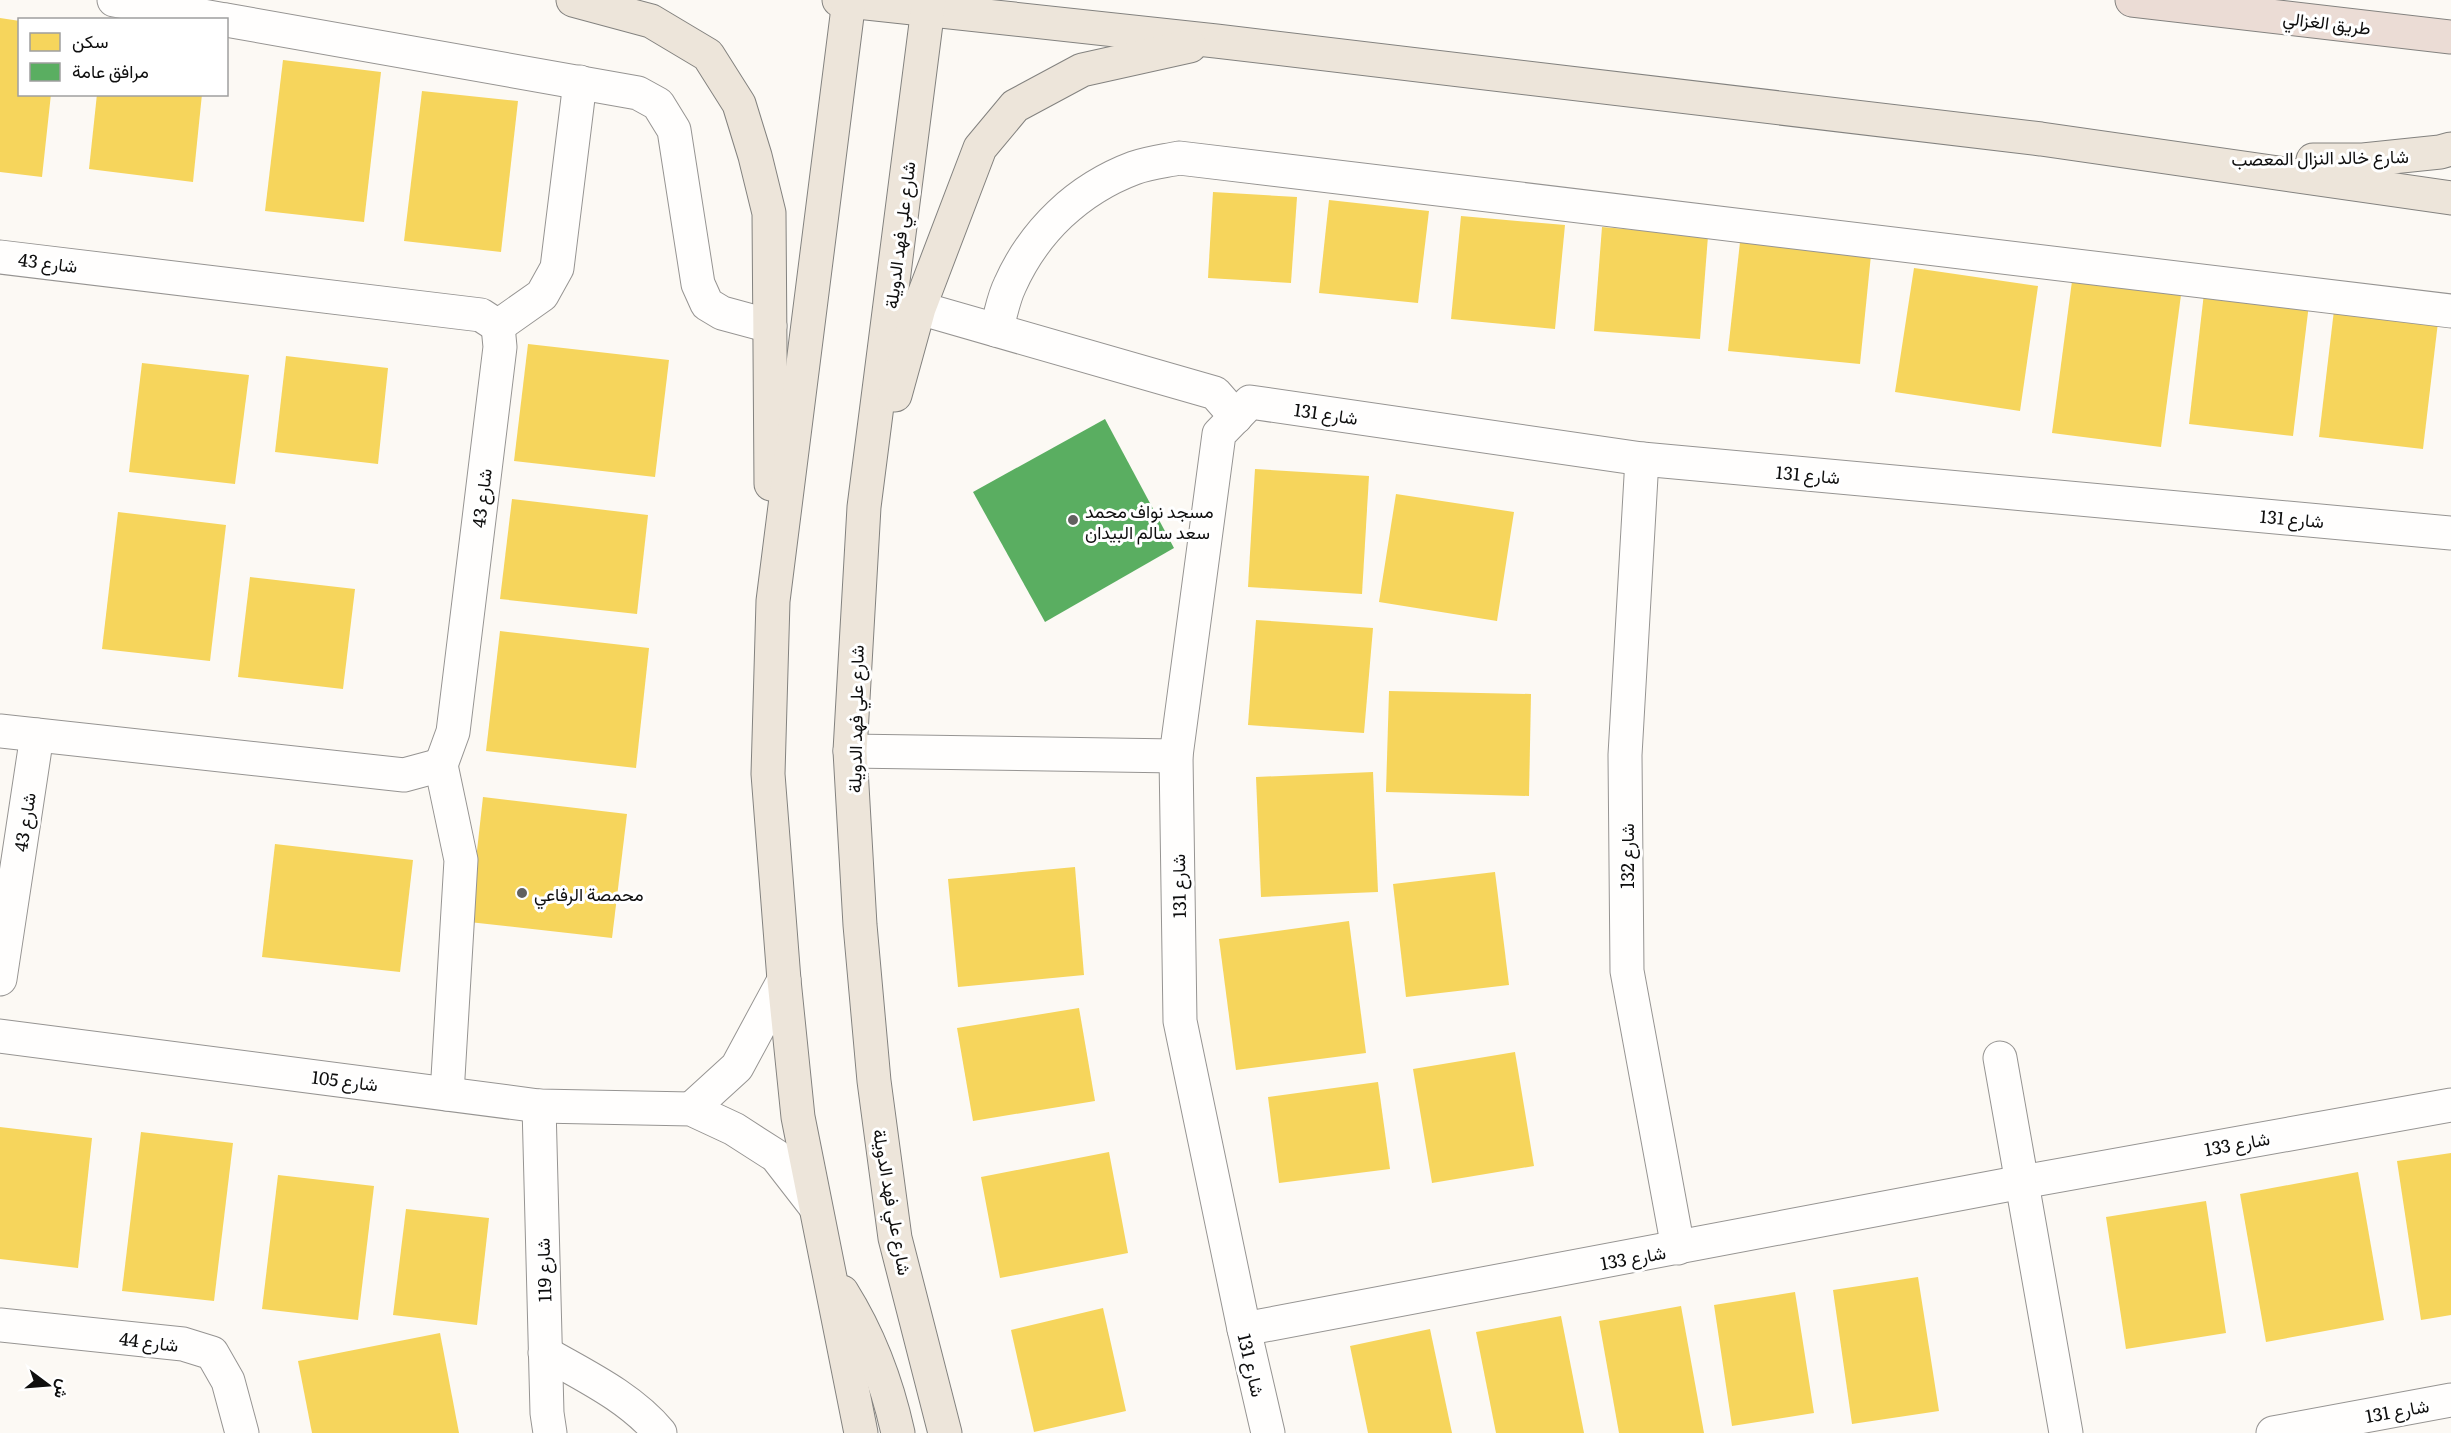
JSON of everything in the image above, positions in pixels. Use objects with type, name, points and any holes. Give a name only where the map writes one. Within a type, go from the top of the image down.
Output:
[{"type":"highway","name":"طريق الغزالي","points":[[2132,0],[2451,37]]},
{"type":"main road","points":[[573,0],[651,21],[708,55],[739,104],[769,213],[773,601],[768,774],[784,980],[798,1117],[826,1267],[861,1433]]},
{"type":"main road","points":[[773,601],[846,0],[929,4],[2041,138],[2451,198]]},
{"type":"main road","name":"شارع علي فهد الدويلة","points":[[929,4],[864,507],[850,751],[860,925],[874,1081],[895,1238],[945,1433]]},
{"type":"main road","points":[[864,507],[920,308],[980,148],[1015,106],[1082,70],[1216,40]]},
{"type":"main road","name":"شارع خالد النزال المعصب","points":[[2188,159],[2363,160],[2451,149]]},
{"type":"main road","points":[[826,1267],[846,1299],[878,1364],[890,1398],[898,1433]]},
{"type":"street","points":[[114,0],[215,18]]},
{"type":"street","points":[[228,20],[638,93],[658,104],[674,130],[698,284],[707,304],[722,313],[770,326]]},
{"type":"street","points":[[498,326],[542,295],[557,268],[580,82]]},
{"type":"street","points":[[996,330],[1009,287],[1030,248],[1059,213],[1095,186],[1136,168],[1179,158],[2451,311]]},
{"type":"street","name":"شارع 43","points":[[0,256],[481,315],[498,326],[500,347],[453,732],[441,765]]},
{"type":"street","points":[[920,308],[1215,393],[1236,417]]},
{"type":"street","name":"شارع 131","points":[[1268,1433],[1180,1021],[1176,756],[1219,434],[1250,402],[1642,459],[2451,533]]},
{"type":"street","name":"شارع 132","points":[[1642,459],[1625,755],[1627,971],[1678,1248]]},
{"type":"street","points":[[0,731],[404,775],[441,765],[461,860],[447,1094]]},
{"type":"street","name":"شارع 43","points":[[0,979],[37,735]]},
{"type":"street","points":[[850,751],[1176,756]]},
{"type":"street","points":[[691,1109],[737,1067],[784,980]]},
{"type":"street","name":"شارع 105","points":[[0,1036],[539,1106],[691,1109],[734,1129],[776,1156],[814,1205]]},
{"type":"street","points":[[2000,1058],[2066,1433]]},
{"type":"street","name":"شارع 133","points":[[1244,1329],[2022,1182],[2451,1105]]},
{"type":"street","name":"شارع 119","points":[[539,1106],[547,1413],[550,1433]]},
{"type":"street","name":"شارع 44","points":[[0,1325],[183,1344],[212,1353],[228,1381],[242,1433]]},
{"type":"street","points":[[545,1353],[606,1389],[645,1416],[660,1433]]},
{"type":"street","name":"شارع 131","points":[[2273,1433],[2344,1426],[2451,1400]]},
{"type":"building: سكن","points":[[0,18],[18,21],[18,96],[51,96],[42,177],[0,172]]},
{"type":"building: سكن","points":[[283,60],[381,72],[364,222],[265,211]]},
{"type":"building: سكن","points":[[422,91],[518,101],[501,252],[404,241]]},
{"type":"building: سكن","points":[[97,96],[202,96],[193,182],[89,169]]},
{"type":"building: سكن","points":[[1213,192],[1297,197],[1291,283],[1208,278]]},
{"type":"building: سكن","points":[[1329,200],[1429,211],[1418,303],[1319,293]]},
{"type":"building: سكن","points":[[1461,216],[1565,225],[1555,329],[1451,319]]},
{"type":"building: سكن","points":[[1602,227],[1708,236],[1700,339],[1594,331]]},
{"type":"building: سكن","points":[[1740,242],[1871,255],[1860,364],[1728,351]]},
{"type":"building: سكن","points":[[1914,268],[2038,286],[2020,411],[1895,392]]},
{"type":"building: سكن","points":[[2072,281],[2181,295],[2161,447],[2052,433]]},
{"type":"building: سكن","points":[[2204,293],[2309,304],[2293,436],[2189,424]]},
{"type":"building: سكن","points":[[2334,310],[2438,322],[2423,449],[2319,437]]},
{"type":"building: سكن","points":[[528,344],[669,360],[655,477],[514,461]]},
{"type":"building: سكن","points":[[286,356],[388,368],[378,464],[275,452]]},
{"type":"building: سكن","points":[[142,363],[249,375],[235,484],[129,472]]},
{"type":"building: سكن","points":[[1255,469],[1369,476],[1362,594],[1248,587]]},
{"type":"building: سكن","points":[[1396,494],[1514,512],[1497,621],[1379,602]]},
{"type":"building: سكن","points":[[512,499],[648,515],[637,614],[500,599]]},
{"type":"building: سكن","points":[[118,512],[226,525],[210,661],[102,649]]},
{"type":"building: سكن","points":[[250,577],[355,589],[343,689],[238,677]]},
{"type":"building: سكن","points":[[1256,620],[1373,628],[1364,733],[1248,725]]},
{"type":"building: سكن","points":[[500,631],[649,648],[636,768],[486,751]]},
{"type":"building: سكن","points":[[1389,691],[1531,694],[1529,796],[1386,792]]},
{"type":"building: سكن","points":[[1373,772],[1378,892],[1261,897],[1256,777]]},
{"type":"building: سكن","points":[[483,797],[627,814],[612,938],[469,922]]},
{"type":"building: سكن","points":[[275,844],[413,860],[400,972],[262,957]]},
{"type":"building: سكن","points":[[1075,867],[1084,975],[958,987],[948,879]]},
{"type":"building: سكن","points":[[1495,872],[1509,985],[1406,997],[1393,884]]},
{"type":"building: سكن","points":[[1349,921],[1366,1053],[1236,1070],[1219,939]]},
{"type":"building: سكن","points":[[1079,1008],[1095,1101],[973,1121],[957,1028]]},
{"type":"building: سكن","points":[[1515,1052],[1534,1166],[1432,1183],[1413,1069]]},
{"type":"building: سكن","points":[[1378,1082],[1390,1169],[1279,1183],[1268,1097]]},
{"type":"building: سكن","points":[[0,1127],[92,1138],[78,1268],[0,1259]]},
{"type":"building: سكن","points":[[141,1132],[233,1143],[214,1301],[122,1291]]},
{"type":"building: سكن","points":[[1109,1152],[1128,1253],[1000,1278],[981,1177]]},
{"type":"building: سكن","points":[[2451,1153],[2451,1315],[2421,1320],[2397,1161]]},
{"type":"building: سكن","points":[[2358,1172],[2384,1320],[2266,1342],[2240,1194]]},
{"type":"building: سكن","points":[[278,1175],[374,1186],[358,1320],[262,1309]]},
{"type":"building: سكن","points":[[2206,1201],[2226,1333],[2126,1349],[2106,1217]]},
{"type":"building: سكن","points":[[406,1209],[489,1218],[477,1325],[393,1315]]},
{"type":"building: سكن","points":[[1918,1277],[1939,1411],[1852,1424],[1833,1290]]},
{"type":"building: سكن","points":[[1795,1292],[1814,1413],[1732,1426],[1714,1305]]},
{"type":"building: سكن","points":[[1681,1306],[1704,1433],[1619,1433],[1599,1321]]},
{"type":"building: سكن","points":[[1103,1308],[1126,1411],[1034,1432],[1011,1330]]},
{"type":"building: سكن","points":[[1561,1316],[1584,1433],[1496,1433],[1476,1332]]},
{"type":"building: سكن","points":[[1430,1329],[1452,1433],[1368,1433],[1350,1346]]},
{"type":"building: سكن","points":[[440,1333],[459,1433],[312,1433],[298,1361]]},
{"type":"building: مرافق عامة","name":"مسجد نواف محمد سعد سالم البيدان","points":[[1105,419],[1174,548],[1045,622],[973,492]]},
{"type":"place","name":"مسجد نواف محمد سعد سالم البيدان","points":[[1073,520]]},
{"type":"place","name":"محمصة الرفاعي","points":[[522,893]]}]
